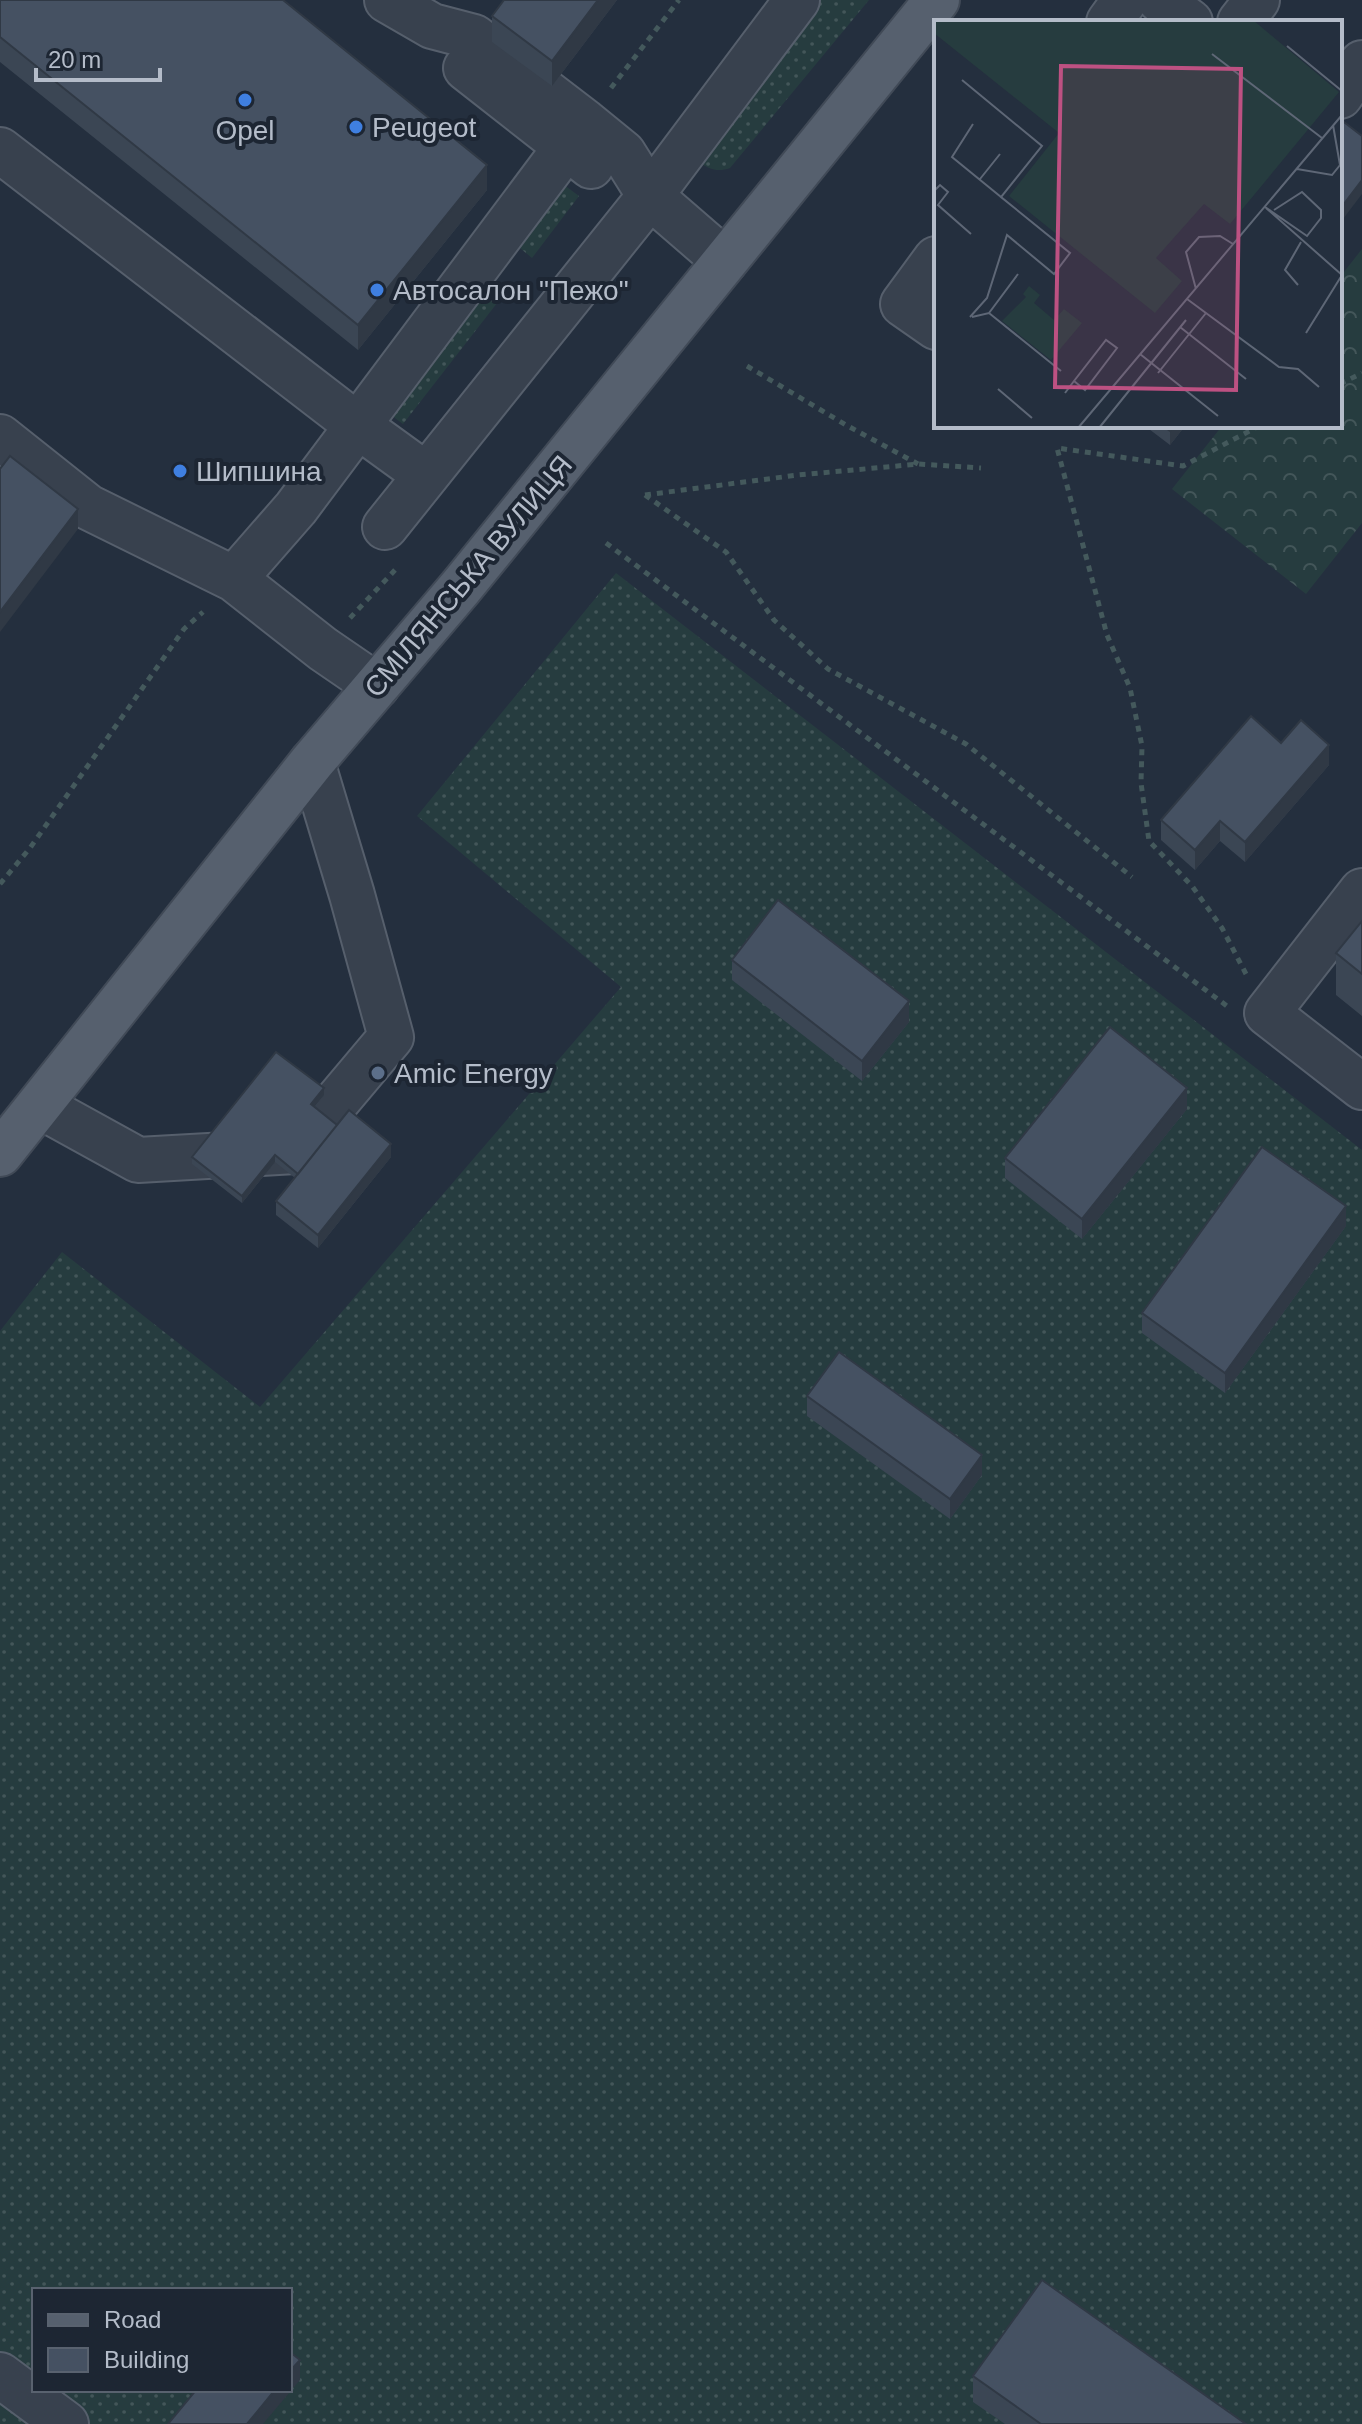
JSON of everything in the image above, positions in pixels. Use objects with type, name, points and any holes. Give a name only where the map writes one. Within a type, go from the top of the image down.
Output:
[{"type":"main road","name":"СМІЛЯНСЬКА ВУЛИЦЯ","points":[[0,1154],[312,762],[461,587],[937,0]]},
{"type":"lane","points":[[387,0],[432,26],[474,37],[576,135],[623,153],[650,196],[725,261]]},
{"type":"lane","points":[[385,527],[650,196],[797,0]]},
{"type":"lane","points":[[1110,20],[1125,0]]},
{"type":"lane","points":[[1160,0],[1187,20]]},
{"type":"lane","points":[[1242,20],[1257,0]]},
{"type":"lane","points":[[1342,93],[1362,63]]},
{"type":"lane","points":[[234,579],[296,508],[576,135]]},
{"type":"lane","points":[[0,150],[426,475]]},
{"type":"lane","points":[[934,262],[903,304],[934,326]]},
{"type":"lane","points":[[0,437],[88,507],[234,579],[323,649],[377,686]]},
{"type":"lane","points":[[40,1106],[138,1160],[295,1151],[391,1037],[312,762]]},
{"type":"lane","points":[[1362,891],[1258,998],[1362,1087]]},
{"type":"lane","points":[[0,2375],[66,2424]]},
{"type":"path","points":[[576,135],[679,0]]},
{"type":"path","points":[[747,366],[919,464]]},
{"type":"path","points":[[1342,383],[1362,373]]},
{"type":"path","points":[[606,543],[1224,1006],[1258,998],[1222,928],[1192,886],[1149,841],[1141,783],[1142,746],[1130,688],[1102,620],[1057,448],[1183,466],[1255,428]]},
{"type":"path","points":[[981,468],[919,464],[798,475],[645,495],[726,552],[774,620],[828,669],[966,744],[1132,877]]},
{"type":"path","points":[[323,649],[391,573],[401,567]]},
{"type":"path","points":[[0,884],[30,848],[184,629],[234,579]]},
{"type":"green space","points":[[808,0],[869,0],[730,168],[715,170],[700,163]]},
{"type":"green space","points":[[556,179],[579,196],[532,258],[509,239]]},
{"type":"green space","points":[[1362,249],[1362,523],[1306,594],[1172,489],[1220,428],[1342,428],[1342,274]]},
{"type":"green space","points":[[478,280],[501,298],[403,424],[380,407]]},
{"type":"green space","points":[[616,573],[1362,1150],[1362,2424],[0,2424],[0,1331],[62,1252],[260,1407],[621,987],[417,816]]},
{"type":"building","points":[[0,0],[283,0],[487,165],[358,325],[0,37]]},
{"type":"building","points":[[504,0],[598,0],[552,61],[492,16]]},
{"type":"building","points":[[1342,121],[1362,136],[1362,180],[1342,206]]},
{"type":"building","points":[[10,456],[78,509],[0,612],[0,469]]},
{"type":"building","points":[[1251,716],[1281,743],[1301,720],[1329,745],[1245,842],[1220,821],[1195,850],[1161,820]]},
{"type":"building","points":[[778,900],[909,1001],[862,1061],[732,960]]},
{"type":"building","points":[[1362,921],[1362,974],[1336,953]]},
{"type":"building","points":[[1110,1027],[1187,1088],[1082,1219],[1005,1158]]},
{"type":"building","points":[[276,1052],[324,1088],[311,1104],[337,1125],[298,1174],[275,1155],[242,1196],[192,1157]]},
{"type":"building","points":[[349,1110],[391,1144],[318,1235],[276,1201]]},
{"type":"building","points":[[1262,1147],[1346,1206],[1225,1373],[1142,1313]]},
{"type":"building","points":[[839,1352],[982,1455],[950,1499],[807,1396]]},
{"type":"building","points":[[1042,2280],[1246,2424],[1041,2424],[973,2376]]},
{"type":"building","points":[[292,2354],[300,2360],[292,2369]]},
{"type":"building","points":[[194,2392],[273,2392],[247,2424],[168,2424]]},
{"type":"place","name":"Opel","points":[[245,100]]},
{"type":"place","name":"Peugeot","points":[[356,127]]},
{"type":"place","name":"Автосалон \"Пежо\"","points":[[377,290]]},
{"type":"place","name":"Шипшина","points":[[180,471]]},
{"type":"place","name":"Amic Energy","points":[[378,1073]]}]
